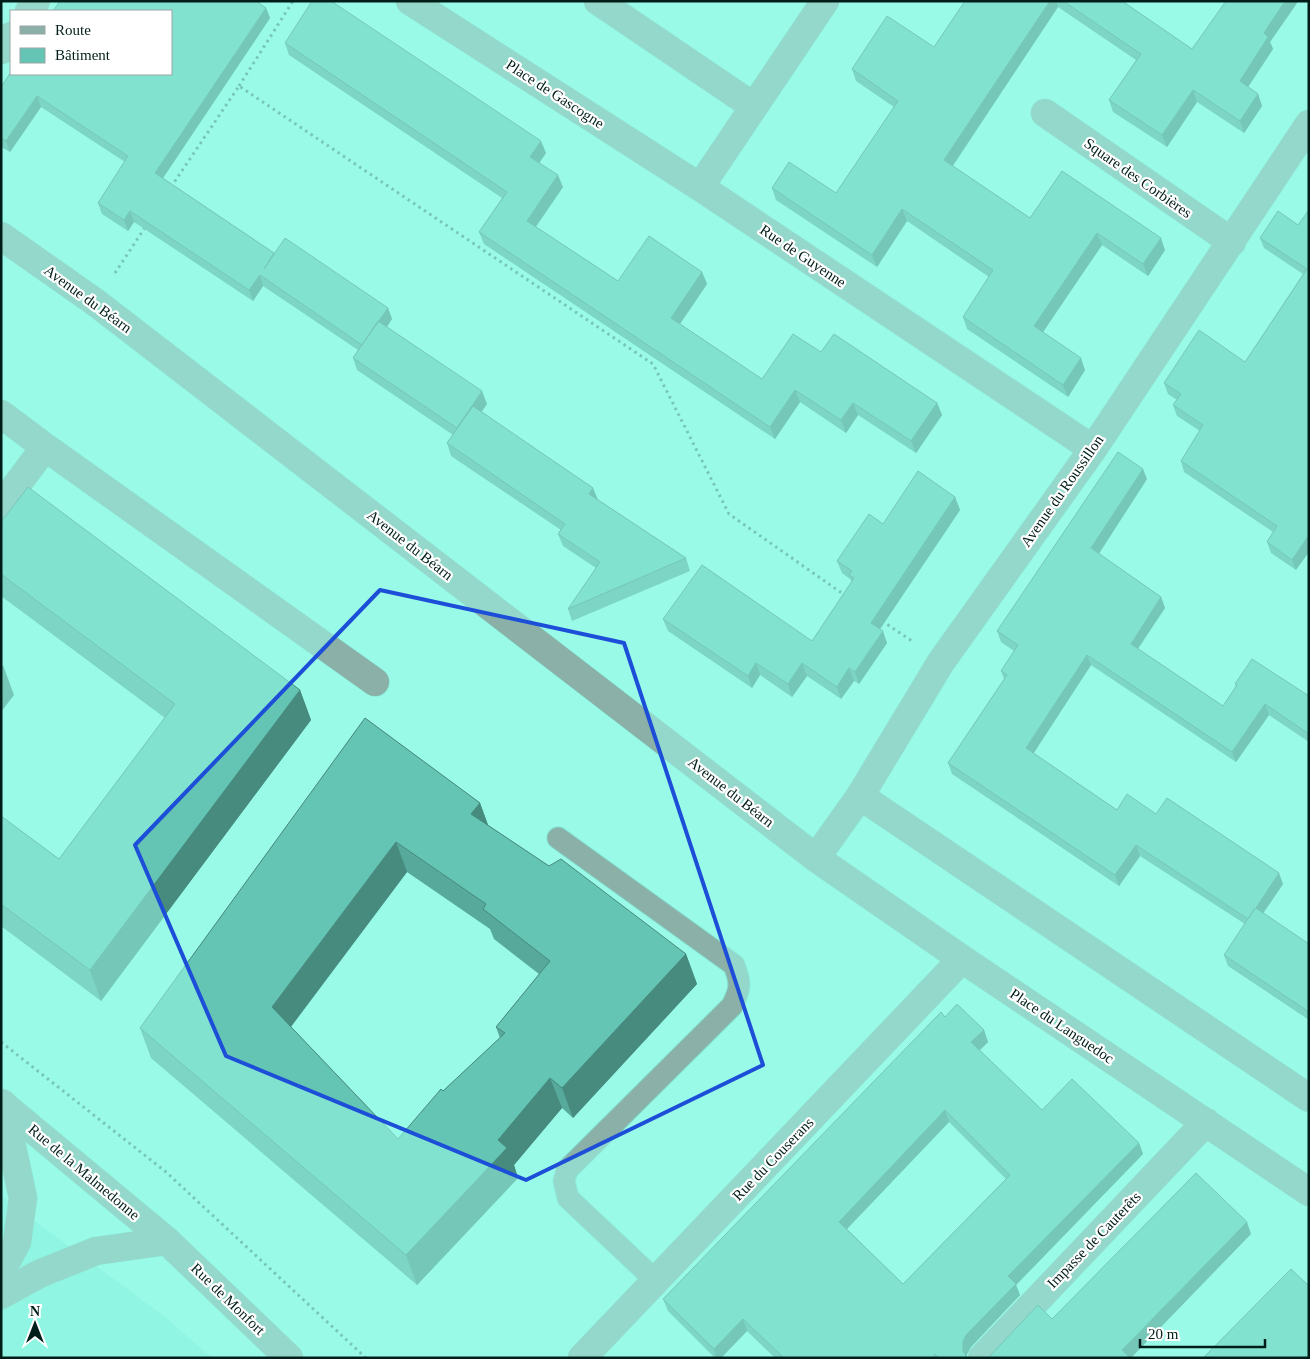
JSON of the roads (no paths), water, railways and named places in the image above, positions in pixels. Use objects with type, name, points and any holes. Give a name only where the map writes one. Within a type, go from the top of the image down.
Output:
[{"type":"street","name":"Place de Gascogne","points":[[410,1],[700,187]]},
{"type":"street","points":[[598,1],[754,106]]},
{"type":"street","points":[[700,187],[825,1]]},
{"type":"street","points":[[1,50],[10,37]]},
{"type":"street","name":"Square des Corbières","points":[[1045,113],[1232,242]]},
{"type":"street","name":"Avenue du Roussillon","points":[[816,858],[860,796],[941,662],[1093,449],[1309,124]]},
{"type":"street","name":"Rue de Guyenne","points":[[700,187],[1093,449]]},
{"type":"street","name":"Avenue du Béarn","points":[[1,236],[95,302],[816,858]]},
{"type":"street","points":[[1,414],[375,682]]},
{"type":"street","points":[[1,506],[45,447]]},
{"type":"street","points":[[860,796],[1309,1098]]},
{"type":"street","name":"Place du Languedoc","points":[[816,858],[962,959],[1309,1192]]},
{"type":"street","name":"Rue du Couserans","points":[[582,1358],[962,959]]},
{"type":"street","points":[[1,1272],[17,1242],[22,1198],[2,1103]]},
{"type":"street","name":"Rue de la Malmedonne","points":[[2,1103],[167,1241]]},
{"type":"street","name":"Impasse de Cauterêts","points":[[982,1358],[1206,1122]]},
{"type":"street","points":[[1,1295],[40,1274],[96,1251],[167,1241]]},
{"type":"street","name":"Rue de Monfort","points":[[167,1241],[290,1358]]},
{"type":"lane","points":[[558,838],[734,965],[740,979],[739,990],[732,1006],[567,1170],[564,1181],[568,1198],[656,1280]]}]
